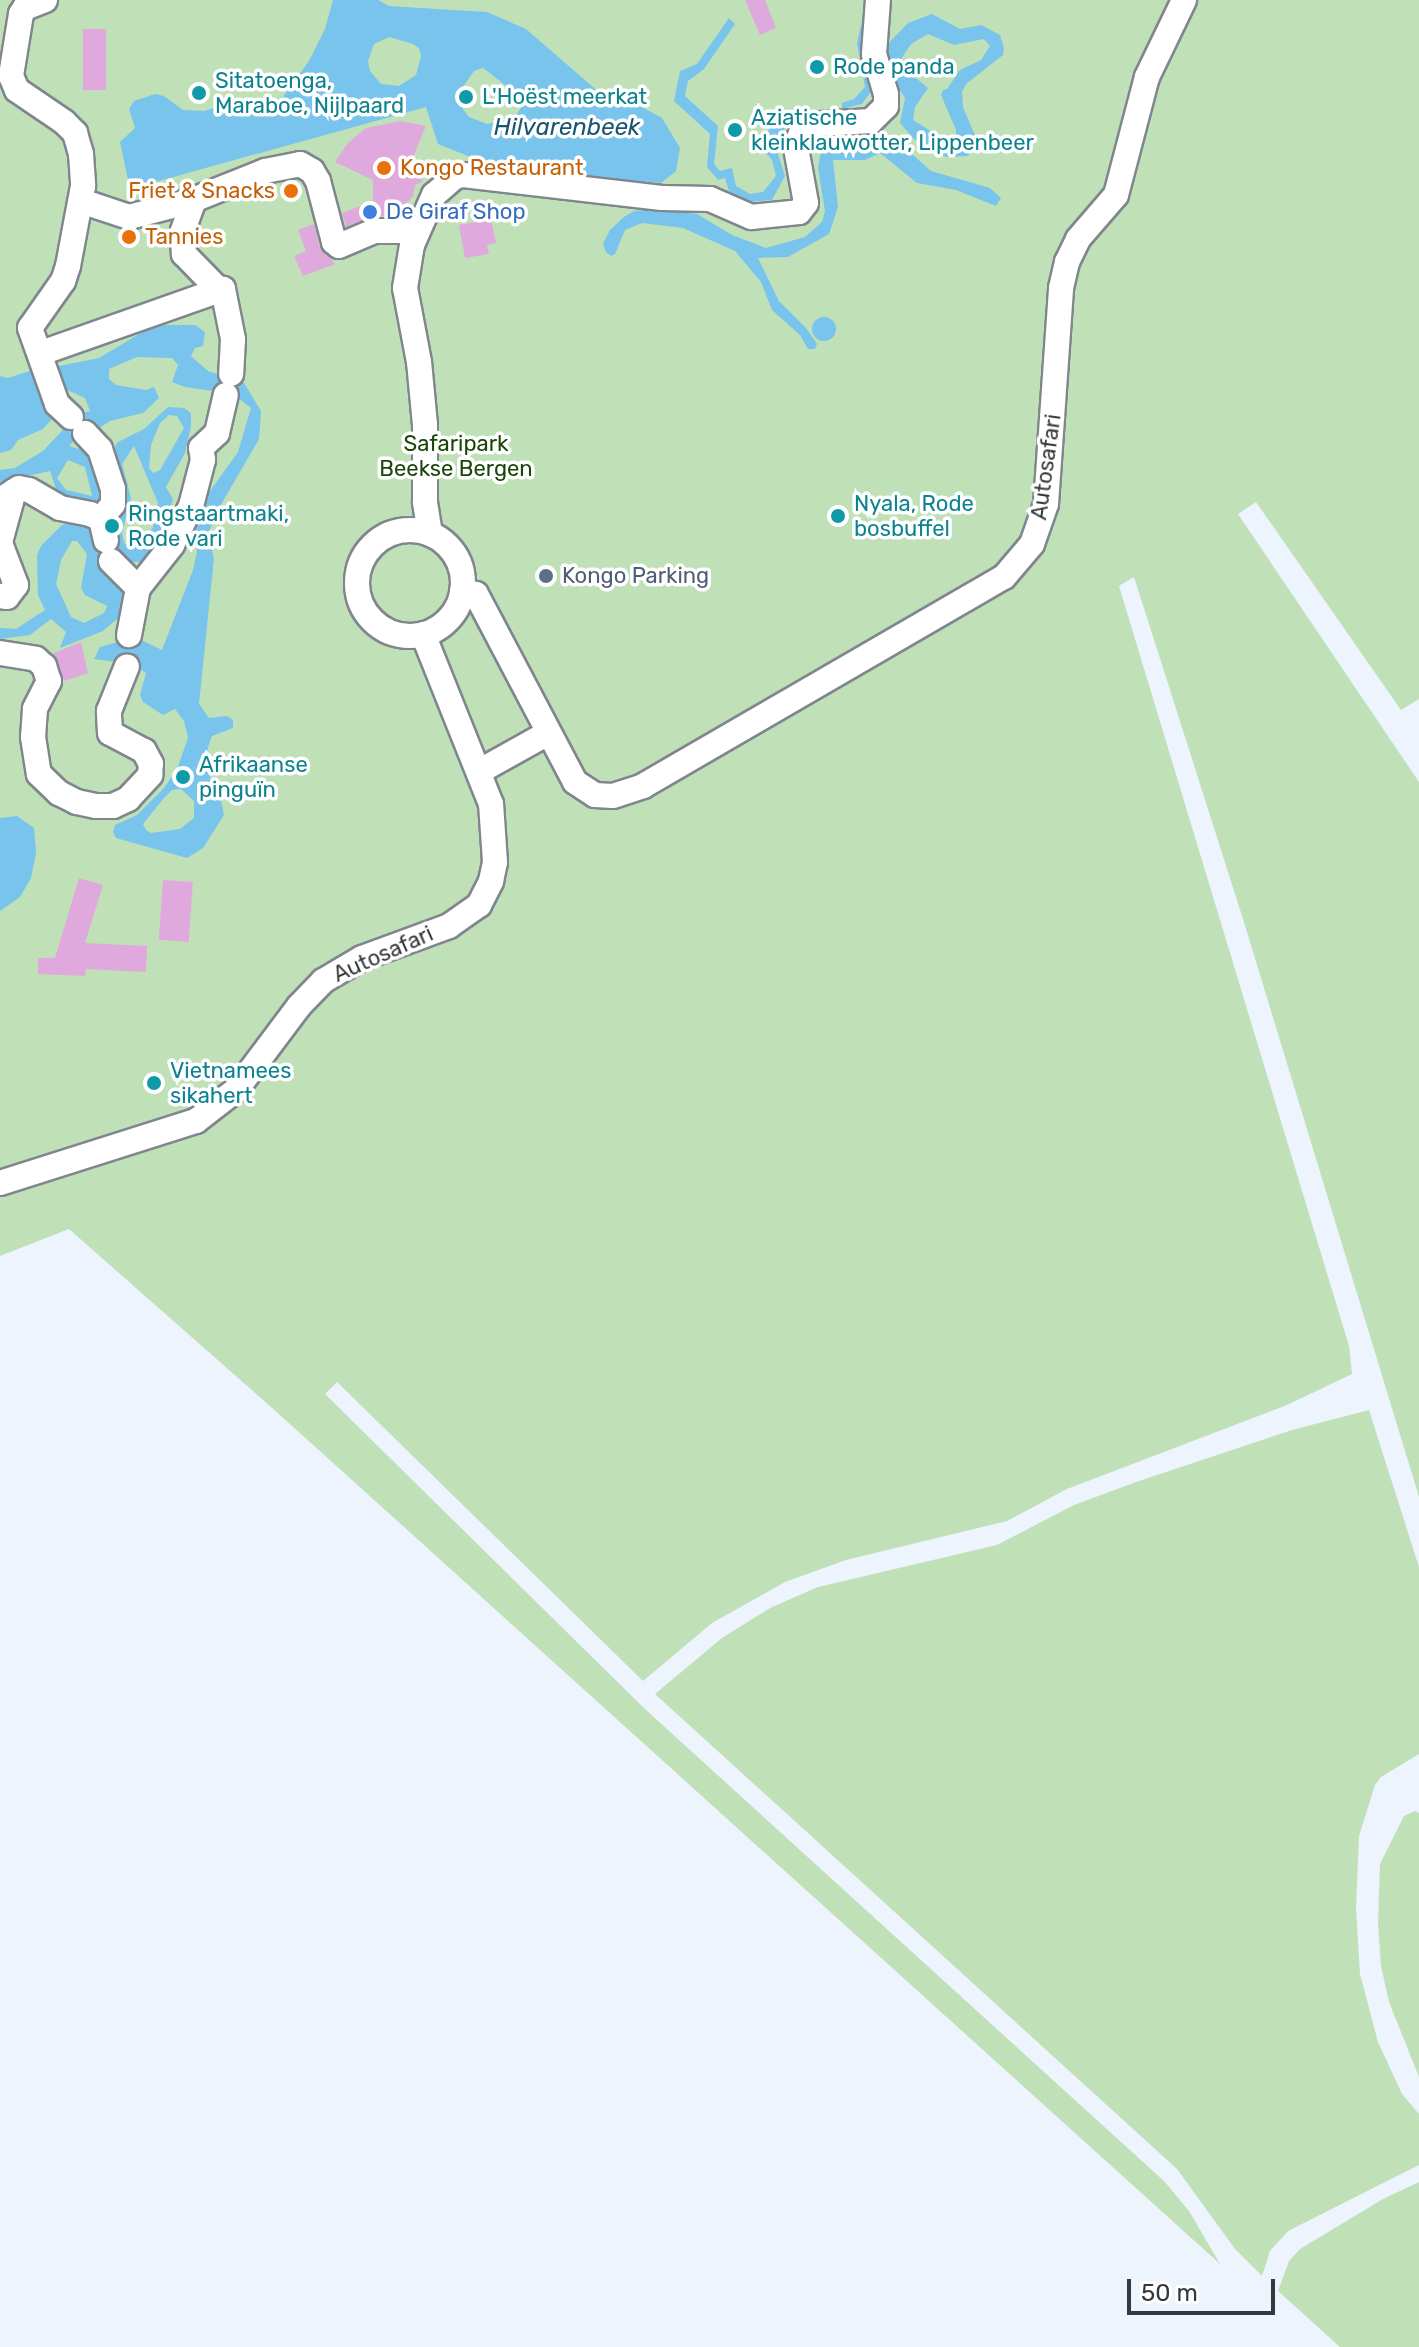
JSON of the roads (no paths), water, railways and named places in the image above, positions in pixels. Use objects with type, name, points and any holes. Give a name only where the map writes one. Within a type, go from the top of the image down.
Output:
[{"type":"street","points":[[45,0],[25,8],[21,14],[12,83],[75,133],[81,154],[81,201],[63,281],[31,324],[57,404],[100,449],[113,489],[106,540]]},
{"type":"street","points":[[430,534],[425,501],[425,425],[419,362],[405,288],[417,231],[434,195],[456,176],[463,175],[662,198],[710,199],[751,217],[799,212],[806,203],[796,148],[802,130],[807,125],[871,121],[886,106],[886,94],[874,54],[878,0]]},
{"type":"street","name":"Autosafari","points":[[548,733],[575,782],[595,795],[613,796],[643,786],[995,585],[1024,557],[1040,527],[1046,504],[1061,288],[1067,262],[1078,239],[1116,195],[1147,77],[1184,0]]},
{"type":"street","points":[[81,201],[129,217],[194,200],[265,171],[300,164],[312,171],[318,181],[334,242],[339,246],[375,231],[417,231]]},
{"type":"street","points":[[129,635],[138,588],[172,545],[191,506],[203,460],[201,448],[217,433],[229,385],[233,339],[224,291],[219,290],[184,254],[183,231],[194,200]]},
{"type":"street","points":[[41,353],[219,290]]},
{"type":"street","points":[[0,596],[7,597],[16,585],[0,542],[7,496],[29,490],[106,540],[138,588]]},
{"type":"street","points":[[403,530],[430,534],[455,555],[463,577],[462,591],[448,620],[423,634],[396,634],[374,622],[361,603],[357,579],[364,556],[381,539],[403,530]]},
{"type":"street","points":[[462,591],[476,594],[548,733],[480,771]]},
{"type":"street","name":"Autosafari","points":[[0,1183],[196,1121],[236,1090],[299,1006],[323,981],[362,958],[449,926],[473,912],[486,893],[495,862],[489,795],[423,634]]},
{"type":"street","points":[[0,653],[25,656],[44,666],[49,681],[35,709],[33,737],[39,774],[59,793],[77,802],[96,806],[113,806],[128,799],[139,791],[150,775],[151,764],[144,751],[110,733],[109,711],[127,666]]},
{"type":"water","name":"Hilvarenbeek","points":[[333,0],[378,0],[389,6],[487,12],[526,29],[601,94],[640,106],[662,118],[680,148],[676,171],[661,183],[490,169],[478,160],[438,144],[426,107],[130,189],[120,142],[135,128],[129,109],[134,101],[155,94],[164,96],[183,110],[204,111],[232,102],[264,104],[283,97],[309,61],[325,29]],"holes":[[[389,37],[413,44],[419,48],[421,56],[416,75],[399,86],[381,84],[370,71],[368,61],[374,44]],[[483,68],[517,94],[521,108],[513,119],[487,124],[469,117],[463,109],[462,88],[474,71]]]},
{"type":"water","points":[[932,14],[960,29],[981,25],[1000,35],[1003,55],[966,84],[962,92],[963,107],[977,140],[968,156],[947,157],[931,151],[914,139],[900,123],[905,98],[887,70],[884,48],[908,23]],"holes":[[[928,34],[954,45],[984,39],[990,46],[981,60],[960,70],[947,89],[943,90],[941,95],[956,130],[956,138],[947,141],[913,120],[915,107],[928,88],[904,68],[901,59],[911,44]]]},
{"type":"water","points":[[729,18],[735,24],[704,69],[688,81],[685,96],[718,126],[714,164],[720,171],[732,168],[736,186],[750,194],[763,192],[776,176],[772,160],[759,145],[761,139],[778,119],[788,126],[769,143],[777,151],[785,176],[772,200],[748,202],[729,191],[725,178],[718,180],[707,167],[710,134],[674,101],[680,71],[697,64]]},
{"type":"water","points":[[869,19],[873,89],[862,104],[842,109],[842,103],[854,99],[865,87],[857,43],[862,21]]},
{"type":"water","points":[[882,143],[905,148],[931,171],[990,188],[1001,198],[996,206],[956,190],[917,183],[880,153],[865,160],[833,160],[838,207],[829,234],[788,257],[758,258],[779,301],[806,328],[817,344],[815,349],[808,349],[800,335],[772,310],[761,282],[735,251],[683,228],[642,223],[625,230],[615,254],[611,256],[606,252],[603,244],[610,230],[624,217],[634,211],[654,209],[697,214],[732,235],[766,248],[805,237],[822,222],[825,211],[818,168],[820,155],[828,148]]},
{"type":"water","points":[[824,317],[835,324],[836,329],[829,340],[824,341],[813,334],[812,329],[819,318]]},
{"type":"water","points":[[165,325],[195,325],[205,332],[203,346],[195,348],[191,356],[208,371],[244,383],[261,411],[259,439],[219,508],[208,534],[214,558],[199,704],[209,718],[227,716],[233,720],[233,728],[212,736],[208,747],[209,775],[220,794],[224,815],[203,848],[187,858],[116,838],[113,832],[115,825],[137,815],[164,788],[177,769],[188,738],[184,721],[175,709],[163,715],[143,702],[140,695],[146,673],[132,664],[94,659],[100,647],[135,637],[162,650],[193,570],[197,551],[195,530],[208,494],[238,452],[251,408],[233,394],[172,382],[178,365],[172,358],[137,357],[109,369],[109,379],[116,385],[146,390],[154,387],[159,398],[143,413],[110,421],[98,429],[87,427],[69,446],[82,450],[94,465],[105,492],[98,510],[58,495],[50,471],[0,482],[0,470],[15,468],[43,451],[77,415],[90,411],[85,398],[65,389],[59,366],[99,358],[144,331]],"holes":[[[68,460],[85,467],[92,496],[66,490],[57,478]],[[181,789],[194,801],[194,818],[180,829],[151,833],[146,830],[143,824],[164,798],[172,790]]]},
{"type":"water","points":[[39,368],[55,411],[52,419],[43,429],[18,440],[11,450],[0,453],[0,376],[8,378]]},
{"type":"water","points":[[168,407],[184,408],[191,413],[185,453],[166,487],[173,499],[157,548],[142,562],[102,562],[107,578],[123,592],[128,606],[123,614],[103,631],[60,648],[66,632],[51,619],[30,635],[0,639],[0,628],[16,629],[45,610],[38,595],[37,555],[41,546],[62,525],[80,521],[116,539],[120,514],[110,453],[118,442],[144,429]],"holes":[[[169,415],[177,416],[184,428],[160,470],[153,473],[149,468],[151,445],[160,423]],[[134,446],[158,503],[153,527],[142,544],[131,547],[124,543],[122,533],[131,498],[122,464]],[[72,541],[77,541],[87,554],[81,588],[85,595],[107,606],[104,613],[84,623],[71,617],[56,584],[61,560]]]},
{"type":"water","points":[[17,816],[34,828],[36,853],[31,878],[20,897],[0,911],[0,818]]},
{"type":"place","name":"Rode panda","points":[[817,67]]},
{"type":"place","name":"Sitatoenga, Maraboe, Nijlpaard","points":[[199,93]]},
{"type":"place","name":"L'Hoëst meerkat","points":[[466,97]]},
{"type":"place","name":"Aziatische kleinklauwotter, Lippenbeer","points":[[735,130]]},
{"type":"place","name":"Kongo Restaurant","points":[[384,168]]},
{"type":"place","name":"Friet & Snacks","points":[[291,191]]},
{"type":"place","name":"De Giraf Shop","points":[[370,212]]},
{"type":"place","name":"Tannies","points":[[129,237]]},
{"type":"place","name":"Nyala, Rode bosbuffel","points":[[838,516]]},
{"type":"place","name":"Ringstaartmaki, Rode vari","points":[[112,526]]},
{"type":"place","name":"Kongo Parking","points":[[546,576]]},
{"type":"place","name":"Afrikaanse pinguïn","points":[[183,777]]},
{"type":"place","name":"Vietnamees sikahert","points":[[154,1083]]},
{"type":"park label","name":"Safaripark Beekse Bergen","points":[[456,456]]}]
